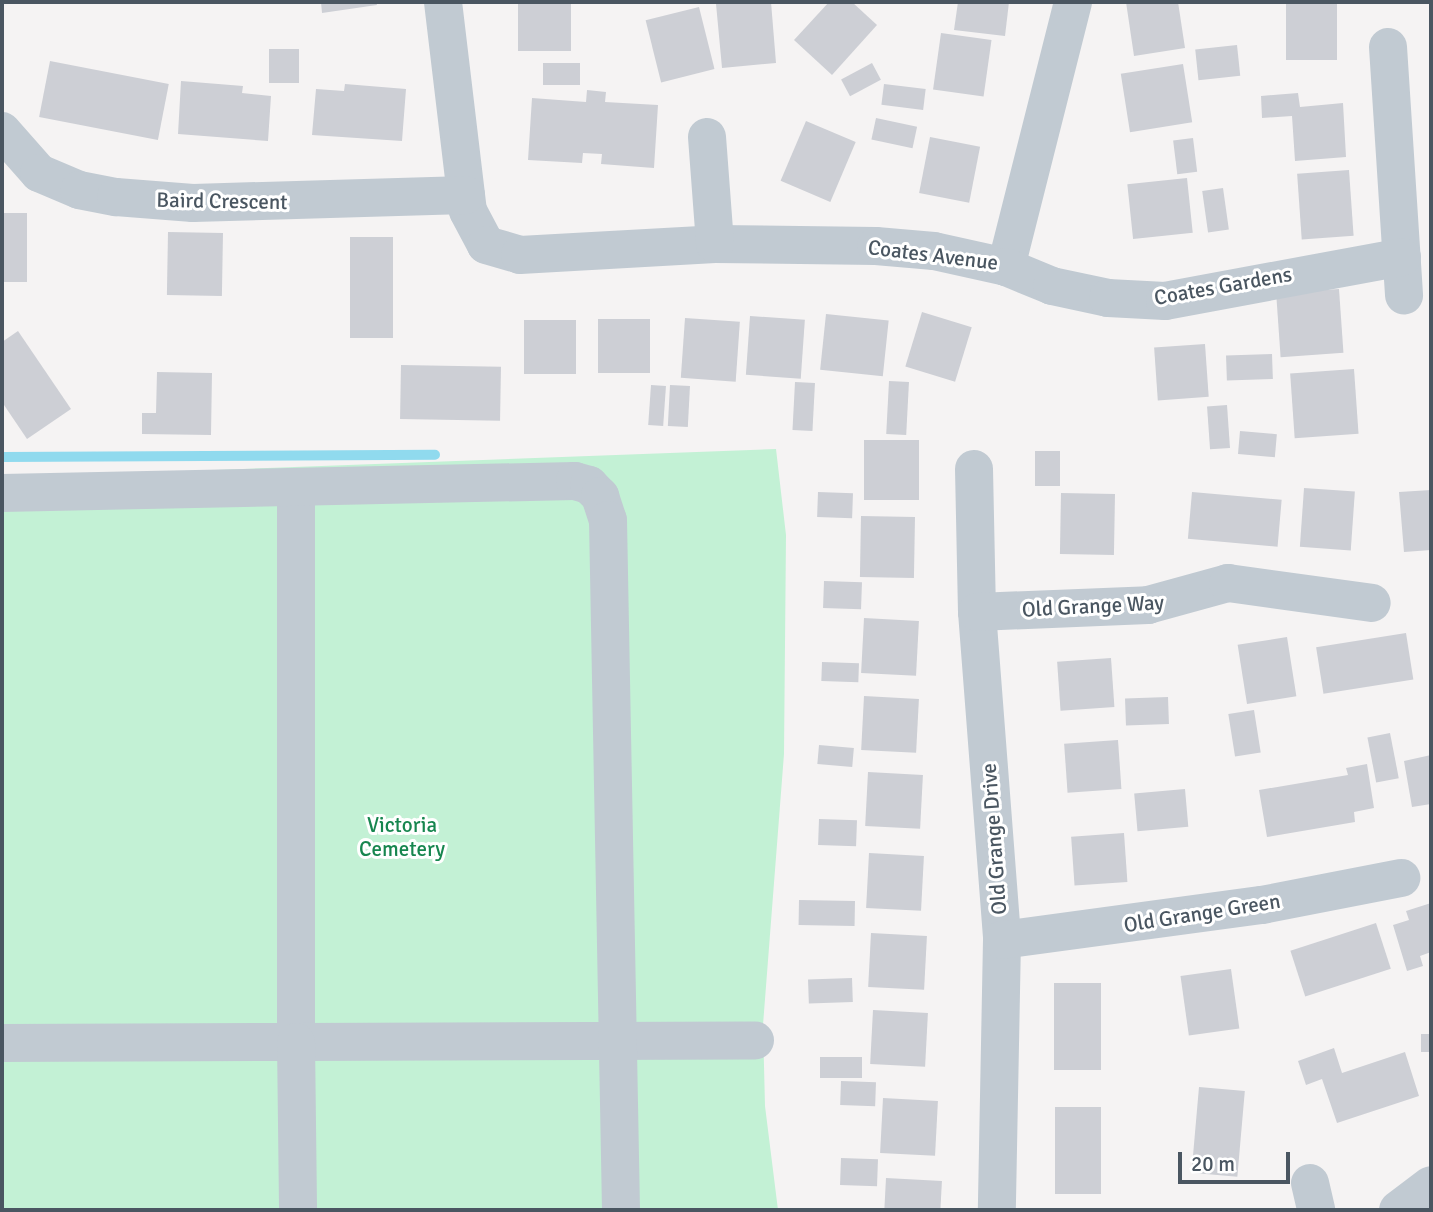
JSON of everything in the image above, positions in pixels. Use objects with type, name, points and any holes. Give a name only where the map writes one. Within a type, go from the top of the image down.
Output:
[{"type":"street","name":"Coates Avenue","points":[[443,2],[466,195],[478,237],[503,253],[715,244],[908,248],[1006,267],[1073,2]]},
{"type":"street","points":[[1388,47],[1404,295]]},
{"type":"street","name":"Baird Crescent","points":[[2,131],[38,173],[79,190],[116,197],[229,203],[466,195]]},
{"type":"street","points":[[707,137],[715,244]]},
{"type":"street","name":"Coates Gardens","points":[[1006,267],[1052,286],[1108,298],[1165,301],[1402,257]]},
{"type":"street","name":"Old Grange Drive","points":[[974,469],[977,612],[1002,940],[997,1210]]},
{"type":"street","points":[[2,493],[296,489],[575,481],[589,485],[600,496],[608,520],[621,1210]]},
{"type":"street","points":[[296,489],[296,1042],[299,1210]]},
{"type":"street","name":"Old Grange Way","points":[[977,612],[1148,605],[1228,583],[1372,603]]},
{"type":"street","name":"Old Grange Green","points":[[1002,940],[1262,905],[1401,878]]},
{"type":"street","points":[[2,1043],[755,1040]]},
{"type":"street","points":[[1398,1210],[1431,1185]]},
{"type":"green space","name":"Victoria Cemetery","points":[[776,449],[786,535],[784,754],[763,1025],[765,1106],[778,1210],[2,1210],[2,478]]},
{"type":"building","points":[[321,2],[376,2],[377,5],[322,13]]},
{"type":"building","points":[[518,2],[571,2],[571,51],[518,51]]},
{"type":"building","points":[[771,2],[776,63],[722,68],[716,4]]},
{"type":"building","points":[[829,2],[852,2],[877,25],[832,75],[794,40]]},
{"type":"building","points":[[958,2],[1009,2],[1005,36],[954,30]]},
{"type":"building","points":[[1126,2],[1178,2],[1185,48],[1134,56]]},
{"type":"building","points":[[1286,2],[1337,2],[1337,60],[1286,60]]},
{"type":"building","points":[[699,7],[714,69],[661,82],[646,20]]},
{"type":"building","points":[[941,33],[992,40],[984,97],[933,89]]},
{"type":"building","points":[[1237,45],[1240,76],[1198,80],[1195,49]]},
{"type":"building","points":[[269,49],[299,49],[299,83],[269,83]]},
{"type":"building","points":[[50,61],[169,84],[158,140],[39,117]]},
{"type":"building","points":[[543,63],[580,63],[580,85],[543,85]]},
{"type":"building","points":[[872,63],[881,80],[850,96],[841,79]]},
{"type":"building","points":[[1183,64],[1192,122],[1130,132],[1121,74]]},
{"type":"building","points":[[181,81],[243,86],[242,93],[271,96],[268,141],[178,134]]},
{"type":"building","points":[[345,84],[406,89],[402,141],[312,135],[316,89],[344,91]]},
{"type":"building","points":[[884,84],[926,89],[923,110],[881,105]]},
{"type":"building","points":[[587,90],[606,92],[605,102],[658,105],[654,168],[601,164],[602,154],[583,153],[582,163],[528,160],[532,98],[586,102]]},
{"type":"building","points":[[1298,93],[1300,107],[1343,103],[1346,157],[1295,161],[1292,116],[1262,118],[1261,96]]},
{"type":"building","points":[[876,118],[917,127],[913,148],[871,140]]},
{"type":"building","points":[[806,121],[856,142],[830,202],[781,181]]},
{"type":"building","points":[[930,137],[980,147],[969,203],[919,193]]},
{"type":"building","points":[[1193,138],[1197,172],[1177,174],[1173,140]]},
{"type":"building","points":[[1349,170],[1354,236],[1302,239],[1297,174]]},
{"type":"building","points":[[1187,178],[1193,233],[1133,239],[1127,184]]},
{"type":"building","points":[[1223,188],[1229,230],[1208,233],[1202,191]]},
{"type":"building","points":[[2,213],[27,213],[27,282],[2,282]]},
{"type":"building","points":[[168,232],[223,233],[222,296],[167,295]]},
{"type":"building","points":[[350,237],[393,237],[393,338],[350,338]]},
{"type":"building","points":[[1339,289],[1343,353],[1281,357],[1276,293]]},
{"type":"building","points":[[922,312],[972,327],[955,382],[905,367]]},
{"type":"building","points":[[826,314],[889,321],[883,376],[820,370]]},
{"type":"building","points":[[750,316],[805,320],[801,379],[746,375]]},
{"type":"building","points":[[685,318],[740,322],[736,382],[681,378]]},
{"type":"building","points":[[598,319],[650,319],[650,373],[598,373]]},
{"type":"building","points":[[524,320],[576,320],[576,374],[524,374]]},
{"type":"building","points":[[18,331],[71,409],[27,439],[2,402],[2,342]]},
{"type":"building","points":[[1205,344],[1209,397],[1158,400],[1154,348]]},
{"type":"building","points":[[1272,354],[1273,379],[1227,381],[1226,356]]},
{"type":"building","points":[[401,365],[501,367],[500,421],[400,419]]},
{"type":"building","points":[[1354,369],[1359,434],[1295,438],[1290,373]]},
{"type":"building","points":[[157,372],[212,373],[211,435],[142,434],[142,413],[156,413]]},
{"type":"building","points":[[889,381],[909,382],[906,435],[886,434]]},
{"type":"building","points":[[795,382],[815,383],[812,431],[792,430]]},
{"type":"building","points":[[651,385],[666,386],[663,426],[648,425]]},
{"type":"building","points":[[670,385],[690,386],[688,427],[668,426]]},
{"type":"building","points":[[1227,405],[1230,448],[1210,449],[1207,406]]},
{"type":"building","points":[[1240,431],[1277,434],[1275,457],[1238,454]]},
{"type":"building","points":[[864,440],[919,440],[919,500],[864,500]]},
{"type":"building","points":[[1035,451],[1060,451],[1060,486],[1035,486]]},
{"type":"building","points":[[1304,488],[1355,492],[1351,550],[1300,547]]},
{"type":"building","points":[[1431,490],[1431,550],[1404,552],[1399,492]]},
{"type":"building","points":[[818,492],[853,493],[852,518],[817,517]]},
{"type":"building","points":[[1192,492],[1282,500],[1278,547],[1188,539]]},
{"type":"building","points":[[1061,493],[1115,494],[1114,555],[1060,554]]},
{"type":"building","points":[[861,516],[915,517],[914,578],[860,577]]},
{"type":"building","points":[[824,581],[862,582],[861,609],[823,608]]},
{"type":"building","points":[[864,618],[919,621],[916,676],[861,673]]},
{"type":"building","points":[[1406,633],[1413,679],[1323,694],[1316,647]]},
{"type":"building","points":[[1287,637],[1296,696],[1247,704],[1238,645]]},
{"type":"building","points":[[1111,658],[1114,707],[1061,711],[1057,662]]},
{"type":"building","points":[[822,662],[859,663],[858,682],[821,681]]},
{"type":"building","points":[[864,696],[919,699],[916,753],[861,750]]},
{"type":"building","points":[[1168,697],[1169,724],[1126,725],[1125,699]]},
{"type":"building","points":[[1254,710],[1261,752],[1235,757],[1228,714]]},
{"type":"building","points":[[1390,733],[1399,778],[1376,783],[1367,737]]},
{"type":"building","points":[[1118,740],[1121,789],[1068,793],[1064,744]]},
{"type":"building","points":[[819,745],[854,748],[852,767],[817,764]]},
{"type":"building","points":[[1431,755],[1431,804],[1412,807],[1404,761]]},
{"type":"building","points":[[1367,764],[1374,808],[1354,812],[1355,822],[1267,837],[1259,790],[1348,775],[1346,768]]},
{"type":"building","points":[[868,772],[923,775],[920,829],[865,826]]},
{"type":"building","points":[[1185,789],[1188,827],[1138,831],[1134,793]]},
{"type":"building","points":[[819,819],[857,820],[856,846],[818,845]]},
{"type":"building","points":[[1124,833],[1127,882],[1075,886],[1071,837]]},
{"type":"building","points":[[869,853],[924,856],[921,911],[866,908]]},
{"type":"building","points":[[799,900],[855,901],[855,926],[799,925]]},
{"type":"building","points":[[1431,903],[1431,952],[1420,956],[1423,966],[1407,971],[1393,925],[1409,920],[1406,911]]},
{"type":"building","points":[[1376,923],[1391,969],[1305,996],[1290,951]]},
{"type":"building","points":[[871,933],[927,936],[924,990],[868,987]]},
{"type":"building","points":[[1231,969],[1239,1028],[1189,1036],[1180,976]]},
{"type":"building","points":[[852,978],[853,1002],[809,1004],[808,980]]},
{"type":"building","points":[[1054,983],[1101,983],[1101,1070],[1054,1070]]},
{"type":"building","points":[[873,1010],[928,1013],[925,1067],[870,1064]]},
{"type":"building","points":[[1421,1034],[1431,1034],[1431,1052],[1421,1052]]},
{"type":"building","points":[[1334,1048],[1342,1073],[1405,1052],[1419,1096],[1337,1123],[1322,1079],[1306,1085],[1298,1061]]},
{"type":"building","points":[[820,1057],[862,1057],[862,1078],[820,1078]]},
{"type":"building","points":[[841,1081],[876,1082],[875,1106],[840,1105]]},
{"type":"building","points":[[1199,1087],[1245,1091],[1237,1177],[1192,1173]]},
{"type":"building","points":[[883,1098],[938,1101],[935,1156],[880,1153]]},
{"type":"building","points":[[1055,1107],[1101,1107],[1101,1194],[1055,1194]]},
{"type":"building","points":[[841,1158],[878,1159],[877,1186],[840,1185]]},
{"type":"building","points":[[886,1178],[942,1181],[940,1210],[884,1210]]},
{"type":"waterway","points":[[2,457],[435,455]]}]
